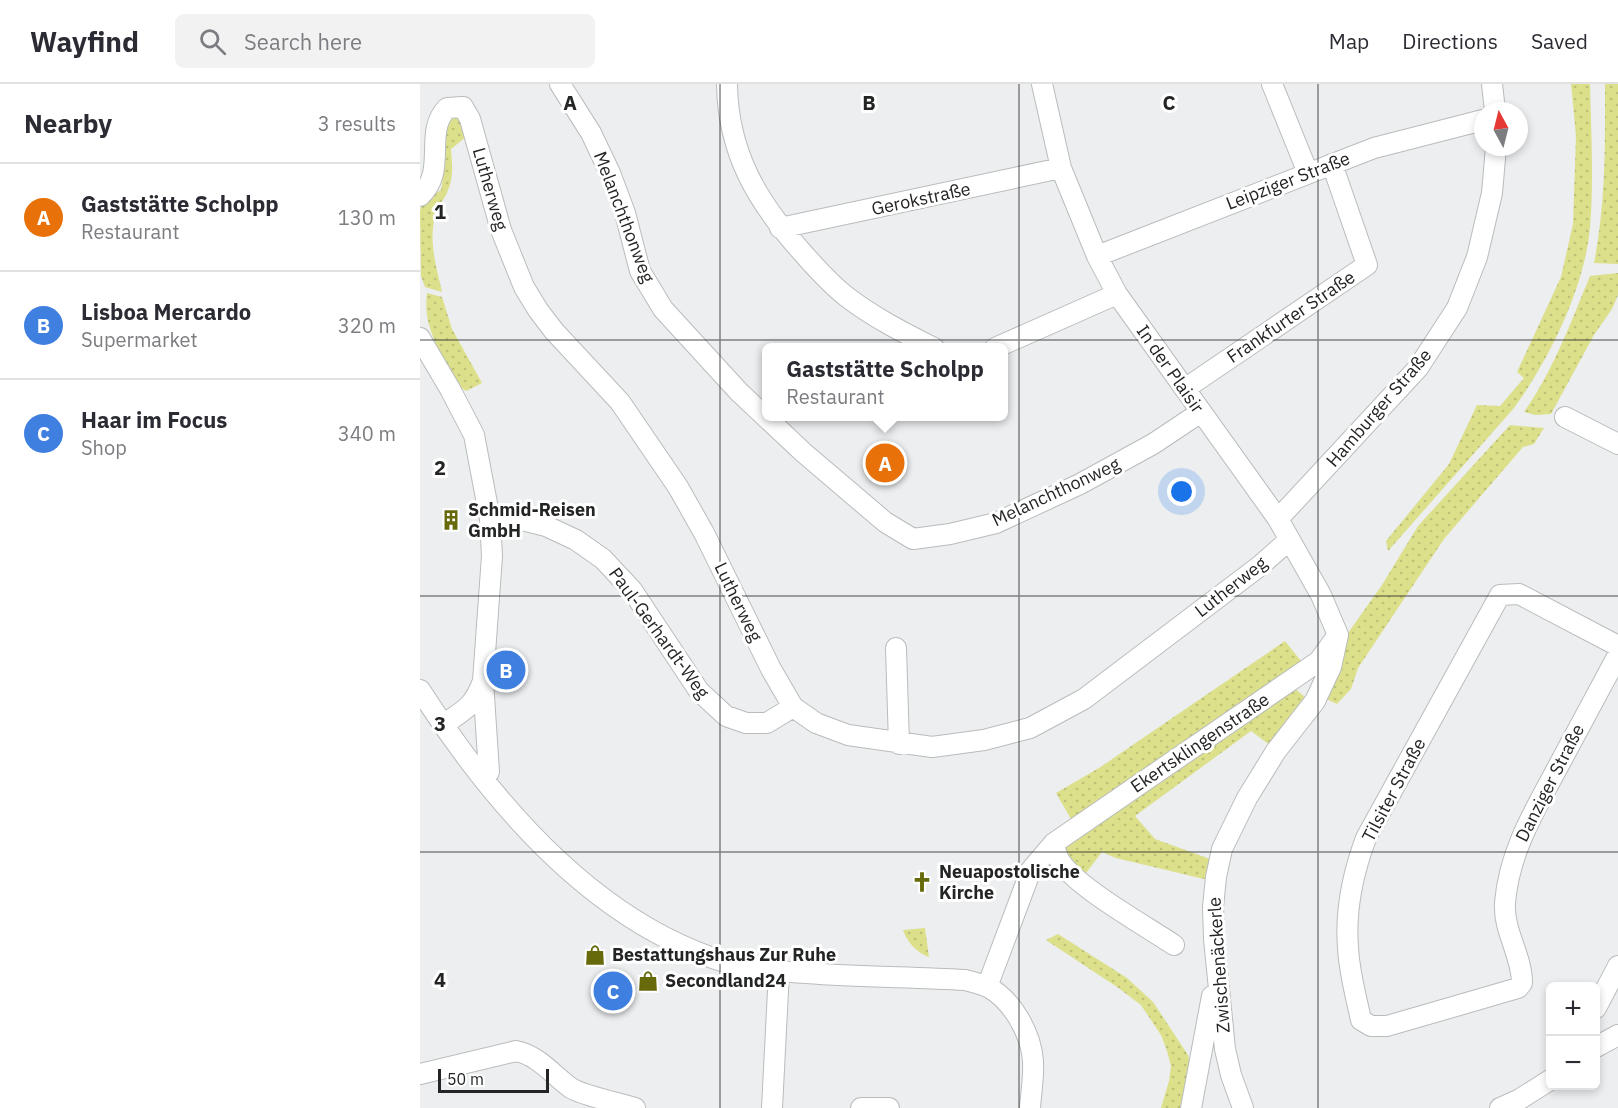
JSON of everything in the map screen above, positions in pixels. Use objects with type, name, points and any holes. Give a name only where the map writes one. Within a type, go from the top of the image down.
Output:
[{"type":"street","name":"Melanchthonweg","points":[[560,84],[591,133],[610,173],[625,213],[640,271],[663,309],[739,392],[762,414]]},
{"type":"street","points":[[727,84],[729,119],[738,151],[758,196],[780,228],[811,263],[847,297],[925,343]]},
{"type":"street","name":"In der Plaisir","points":[[1042,84],[1061,168],[1096,256],[1117,294],[1278,519],[1321,595],[1338,635]]},
{"type":"street","points":[[1272,84],[1308,173]]},
{"type":"street","points":[[1492,84],[1495,102]]},
{"type":"street","name":"Lutherweg","points":[[420,196],[429,187],[435,171],[436,128],[440,115],[447,108],[463,107],[470,119],[501,230],[524,287],[554,331],[620,402],[678,487],[704,533],[771,669],[794,707],[816,723],[848,735],[932,747],[984,740],[1030,728],[1084,699],[1261,565],[1289,540]]},
{"type":"street","name":"Leipziger Straße","points":[[1096,256],[1374,148],[1474,122]]},
{"type":"street","name":"Hamburger Straße","points":[[1278,519],[1378,414],[1418,368],[1457,308],[1477,257],[1492,193],[1495,156]]},
{"type":"street","name":"Frankfurter Straße","points":[[1186,388],[1367,265],[1332,164]]},
{"type":"street","name":"Gerokstraße","points":[[780,228],[1061,168]]},
{"type":"street","points":[[1006,343],[1117,294]]},
{"type":"street","points":[[420,338],[474,435],[490,519],[492,556],[483,681],[489,772],[484,779]]},
{"type":"street","name":"Melanchthonweg","points":[[770,421],[885,522],[913,539],[950,534],[1005,519],[1080,484],[1153,444],[1201,412]]},
{"type":"street","points":[[1565,417],[1618,444]]},
{"type":"street","name":"Paul-Gerhardt-Weg","points":[[490,519],[522,520],[546,526],[576,540],[603,559],[632,590],[699,691],[726,716],[746,723],[767,723],[794,707]]},
{"type":"street","name":"Tilsiter Straße","points":[[1518,988],[1387,1026],[1371,1026],[1361,1020],[1348,948],[1348,910],[1356,865],[1366,838],[1500,595],[1519,594],[1618,646]]},
{"type":"street","name":"Ekertsklingenstraße","points":[[987,987],[1031,870],[1054,843],[1319,661],[1338,635]]},
{"type":"street","name":"Zwischenäckerle","points":[[1244,1108],[1231,1075],[1225,1049],[1216,965],[1213,907],[1216,877],[1222,849],[1253,788],[1276,751],[1315,701],[1331,667],[1338,635]]},
{"type":"street","points":[[896,648],[899,744]]},
{"type":"street","name":"Danziger Straße","points":[[1518,988],[1522,983],[1522,974],[1509,931],[1505,904],[1513,861],[1530,819],[1618,655]]},
{"type":"street","points":[[444,723],[472,705],[483,681]]},
{"type":"street","points":[[420,690],[496,796],[547,851],[573,874],[634,920],[671,942],[742,967],[779,971],[965,980],[987,987],[1003,998],[1029,1038],[1033,1062],[1030,1108]]},
{"type":"street","points":[[1054,843],[1060,862],[1076,877],[1093,891],[1174,945]]},
{"type":"street","points":[[1191,1108],[1210,1011],[1216,965]]},
{"type":"street","points":[[1600,1000],[1618,966]]},
{"type":"street","points":[[772,1108],[779,971]]},
{"type":"street","points":[[1600,1045],[1618,1035]]},
{"type":"street","points":[[420,1074],[516,1052],[524,1053],[572,1088],[635,1108]]},
{"type":"street","points":[[1500,1108],[1546,1083]]},
{"type":"street","points":[[572,1088],[576,1108]]},
{"type":"street","points":[[861,1108],[889,1108]]},
{"type":"green space","points":[[1571,84],[1590,84],[1592,156],[1592,191],[1587,250],[1573,298],[1540,368],[1514,408],[1388,551],[1386,541],[1449,464],[1477,405],[1500,406],[1524,378],[1517,372],[1561,277],[1573,224],[1576,136]]},
{"type":"green space","points":[[1605,84],[1618,84],[1618,264],[1594,263],[1603,195]]},
{"type":"green space","points":[[455,117],[461,117],[466,137],[451,149],[451,180],[447,193],[437,210],[433,231],[435,262],[442,292],[425,287],[421,276],[420,211],[423,201],[441,190],[443,133],[446,124]]},
{"type":"green space","points":[[1618,273],[1618,295],[1612,309],[1594,335],[1551,414],[1535,415],[1524,412],[1553,363],[1590,276]]},
{"type":"green space","points":[[427,293],[442,297],[452,329],[482,383],[466,391],[448,370],[438,349],[428,321]]},
{"type":"green space","points":[[1510,425],[1544,428],[1534,444],[1523,447],[1444,539],[1358,668],[1351,689],[1337,704],[1324,698],[1341,665],[1348,633],[1382,585],[1418,526]]},
{"type":"green space","points":[[1285,641],[1301,661],[1071,819],[1056,793],[1099,768]]},
{"type":"green space","points":[[1294,688],[1305,697],[1271,746],[1251,731],[1135,816],[1155,839],[1210,859],[1208,880],[1116,858],[1102,852],[1086,873],[1073,865],[1063,848]]},
{"type":"green space","points":[[925,928],[929,957],[920,953],[913,946],[903,930]]},
{"type":"green space","points":[[1058,934],[1127,978],[1153,1002],[1188,1055],[1190,1063],[1180,1108],[1161,1108],[1171,1066],[1161,1035],[1141,1005],[1046,940]]},
{"type":"place","name":"Gaststätte Scholpp","points":[[885,463]]},
{"type":"place","name":"Schmid-Reisen GmbH","points":[[451,520]]},
{"type":"place","name":"Lisboa Mercardo","points":[[506,670]]},
{"type":"place","name":"Neuapostolische Kirche","points":[[922,882]]},
{"type":"place","name":"Bestattungshaus Zur Ruhe","points":[[595,955]]},
{"type":"place","name":"Secondland24","points":[[648,981]]},
{"type":"place","name":"Haar im Focus","points":[[613,991]]}]
